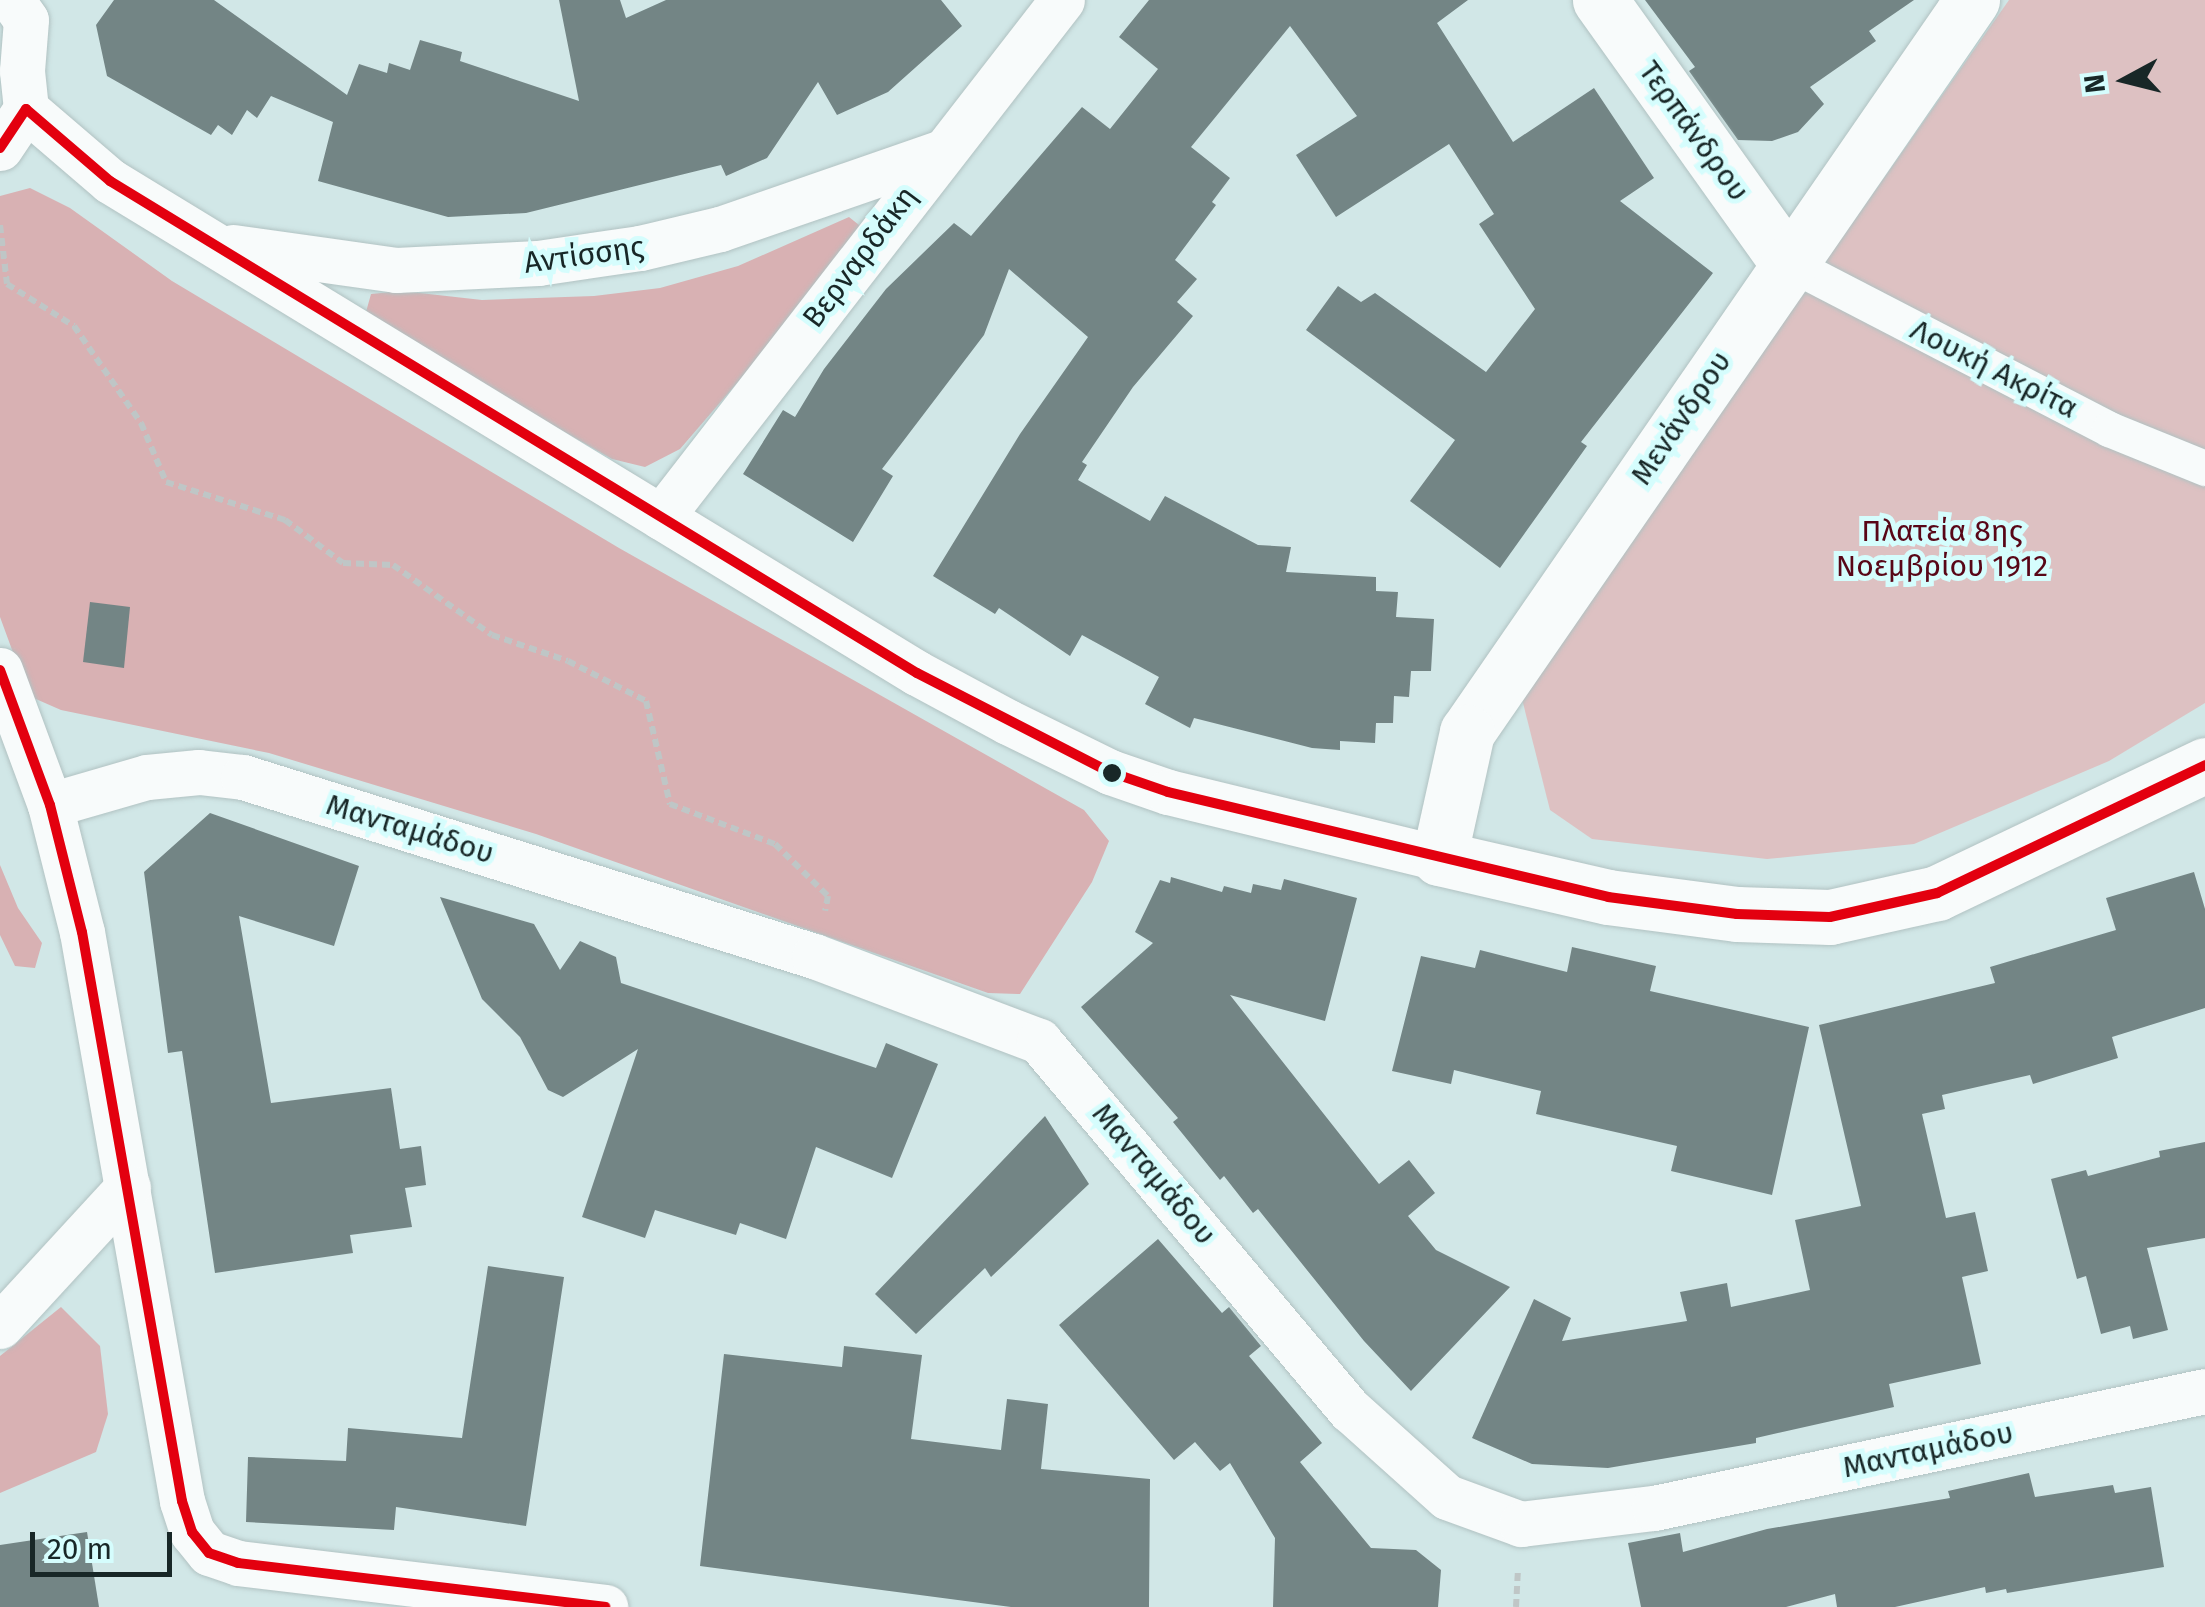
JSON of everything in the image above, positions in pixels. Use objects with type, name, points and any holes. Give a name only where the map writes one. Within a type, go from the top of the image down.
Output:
[{"type":"street","name":"Βερναρδάκη","points":[[661,517],[1062,0]]},
{"type":"street","name":"Τερπάνδρου","points":[[1600,0],[1787,262]]},
{"type":"street","name":"Μενάνδρου","points":[[1439,858],[1467,732],[1787,262],[1972,0]]},
{"type":"street","points":[[0,148],[26,109],[22,71],[26,7]]},
{"type":"street","points":[[26,109],[110,180],[216,245],[916,673],[1110,772],[1290,824],[1608,897],[1737,914],[1830,916],[1890,907],[1937,893],[2205,766]]},
{"type":"street","name":"Αντίσσης","points":[[216,245],[396,270],[538,262],[640,248],[720,229],[940,153]]},
{"type":"street","name":"Λουκή Ακρίτα","points":[[1787,262],[2109,429],[2205,468]]},
{"type":"street","points":[[0,670],[50,805],[82,932],[182,1501],[192,1532],[209,1553],[238,1563],[605,1607]]},
{"type":"street","name":"Μανταμάδου","points":[[50,805],[146,777],[199,772],[243,777],[814,956],[1046,1046],[1350,1410],[1447,1497],[1520,1524],[1654,1508],[2205,1390]]},
{"type":"street","points":[[0,1326],[128,1186]]},
{"type":"path","points":[[0,225],[7,284],[74,326],[141,423],[166,482],[285,520],[343,563],[392,565],[492,635],[568,661],[646,701],[670,804],[775,844],[828,896],[814,956]]},
{"type":"green space","name":"Πλατεία 8ης Νοεμβρίου 1912","points":[[2009,0],[2205,0],[2205,703],[2109,761],[1914,844],[1767,859],[1592,839],[1550,810],[1521,695]]},
{"type":"shaded area","points":[[30,188],[70,208],[172,281],[619,548],[1084,810],[1109,841],[1092,882],[1020,994],[988,993],[536,834],[269,753],[61,710],[29,696],[0,617],[0,196]]},
{"type":"shaded area","points":[[849,217],[864,229],[845,258],[680,449],[645,467],[612,459],[386,330],[366,312],[371,294],[402,291],[482,300],[594,296],[660,288],[738,266]]},
{"type":"shaded area","points":[[0,865],[18,908],[42,943],[35,968],[15,966],[0,935]]},
{"type":"shaded area","points":[[61,1307],[100,1346],[108,1414],[96,1452],[0,1493],[0,1356]]},
{"type":"building","points":[[114,0],[214,0],[347,95],[359,64],[387,73],[389,63],[410,70],[420,40],[462,52],[460,61],[579,101],[559,0],[620,0],[626,18],[666,0],[941,0],[962,26],[888,92],[837,115],[818,82],[767,158],[726,176],[721,165],[526,213],[448,217],[318,181],[333,122],[271,96],[257,118],[247,110],[232,135],[218,125],[211,135],[107,76],[96,25]]},
{"type":"building","points":[[1149,0],[1468,0],[1437,23],[1513,142],[1594,88],[1654,178],[1620,201],[1713,273],[1581,442],[1587,446],[1500,568],[1410,501],[1455,440],[1306,330],[1338,286],[1361,302],[1375,293],[1486,372],[1535,309],[1479,224],[1494,214],[1449,144],[1336,217],[1296,155],[1357,116],[1290,26],[1191,147],[1230,178],[1212,202],[1216,205],[1175,260],[1197,279],[1177,302],[1193,316],[1133,387],[1082,462],[1087,465],[1078,480],[1150,521],[1165,496],[1258,545],[1291,547],[1286,572],[1376,577],[1376,591],[1398,592],[1396,617],[1434,619],[1431,671],[1411,671],[1409,697],[1394,696],[1393,723],[1376,723],[1375,743],[1340,741],[1340,750],[1312,748],[1194,718],[1190,728],[1145,704],[1159,677],[1082,635],[1070,656],[999,608],[995,614],[933,576],[1020,434],[1088,337],[1009,269],[984,335],[882,469],[893,476],[853,542],[743,474],[783,410],[795,417],[824,369],[886,289],[954,223],[971,236],[1082,107],[1110,129],[1158,69],[1119,37]]},
{"type":"building","points":[[1645,0],[1914,0],[1869,31],[1876,41],[1810,87],[1824,104],[1798,132],[1772,141],[1738,140],[1689,71],[1695,67]]},
{"type":"building","points":[[90,602],[130,607],[124,668],[83,662]]},
{"type":"building","points":[[210,813],[359,866],[334,946],[239,916],[271,1103],[391,1088],[400,1149],[421,1146],[426,1185],[405,1188],[412,1227],[350,1235],[353,1253],[215,1273],[182,1051],[168,1053],[144,872]]},
{"type":"building","points":[[2194,872],[2205,909],[2205,1008],[2112,1037],[2118,1058],[2033,1084],[2030,1075],[1942,1095],[1945,1109],[1922,1114],[1946,1218],[1975,1212],[1988,1271],[1962,1277],[1981,1364],[1889,1384],[1894,1407],[1756,1438],[1756,1443],[1608,1468],[1532,1464],[1472,1438],[1534,1299],[1571,1318],[1562,1341],[1687,1321],[1680,1292],[1727,1283],[1731,1307],[1810,1290],[1795,1220],[1861,1206],[1819,1025],[1995,983],[1990,967],[2116,930],[2106,898]]},
{"type":"building","points":[[1171,877],[1222,892],[1224,886],[1251,893],[1253,884],[1281,890],[1284,879],[1357,898],[1325,1021],[1230,995],[1379,1184],[1409,1160],[1435,1193],[1408,1216],[1436,1250],[1510,1287],[1411,1391],[1364,1341],[1258,1209],[1253,1213],[1224,1176],[1220,1180],[1173,1122],[1178,1118],[1081,1007],[1153,943],[1135,932],[1160,880],[1170,883]]},
{"type":"building","points":[[440,897],[534,924],[560,970],[580,941],[616,957],[621,983],[876,1068],[886,1043],[938,1064],[892,1178],[816,1147],[786,1239],[740,1223],[736,1235],[655,1210],[645,1238],[582,1217],[638,1049],[563,1097],[548,1090],[520,1037],[482,999]]},
{"type":"building","points":[[1572,947],[1656,966],[1650,991],[1809,1027],[1772,1195],[1671,1171],[1677,1146],[1536,1114],[1541,1091],[1454,1070],[1451,1084],[1392,1071],[1421,956],[1475,968],[1480,950],[1567,972]]},
{"type":"building","points":[[1045,1116],[1089,1184],[991,1277],[985,1268],[916,1334],[875,1294]]},
{"type":"building","points":[[2205,1142],[2205,1238],[2147,1248],[2168,1330],[2133,1339],[2130,1326],[2101,1334],[2086,1276],[2077,1279],[2051,1179],[2086,1170],[2088,1176],[2160,1157],[2159,1151]]},
{"type":"building","points":[[1158,1239],[1222,1313],[1229,1307],[1261,1346],[1249,1356],[1322,1443],[1300,1462],[1371,1548],[1416,1550],[1441,1570],[1438,1607],[1273,1607],[1275,1538],[1230,1463],[1220,1471],[1195,1442],[1174,1460],[1059,1325]]},
{"type":"building","points":[[488,1266],[564,1277],[526,1526],[396,1507],[394,1530],[246,1522],[248,1457],[346,1461],[348,1428],[462,1438]]},
{"type":"building","points":[[844,1346],[922,1355],[911,1439],[1001,1450],[1007,1399],[1048,1404],[1041,1469],[1150,1479],[1149,1607],[1011,1607],[700,1566],[724,1354],[842,1367]]},
{"type":"building","points":[[2029,1473],[2035,1497],[2113,1485],[2115,1493],[2151,1487],[2164,1567],[2007,1593],[2006,1589],[1986,1593],[1985,1587],[1895,1607],[1837,1607],[1835,1594],[1786,1607],[1641,1607],[1628,1543],[1680,1533],[1683,1552],[1767,1529],[1950,1498],[1948,1491]]},
{"type":"building","points":[[87,1532],[99,1607],[0,1607],[0,1545]]},
{"type":"transit line","points":[[0,148],[26,109],[110,181],[917,673],[1110,772],[1168,792],[1608,897],[1737,914],[1830,917],[1937,893],[2205,765]]},
{"type":"transit line","points":[[0,670],[50,805],[82,932],[182,1501],[192,1532],[209,1553],[238,1563],[605,1607]]}]
